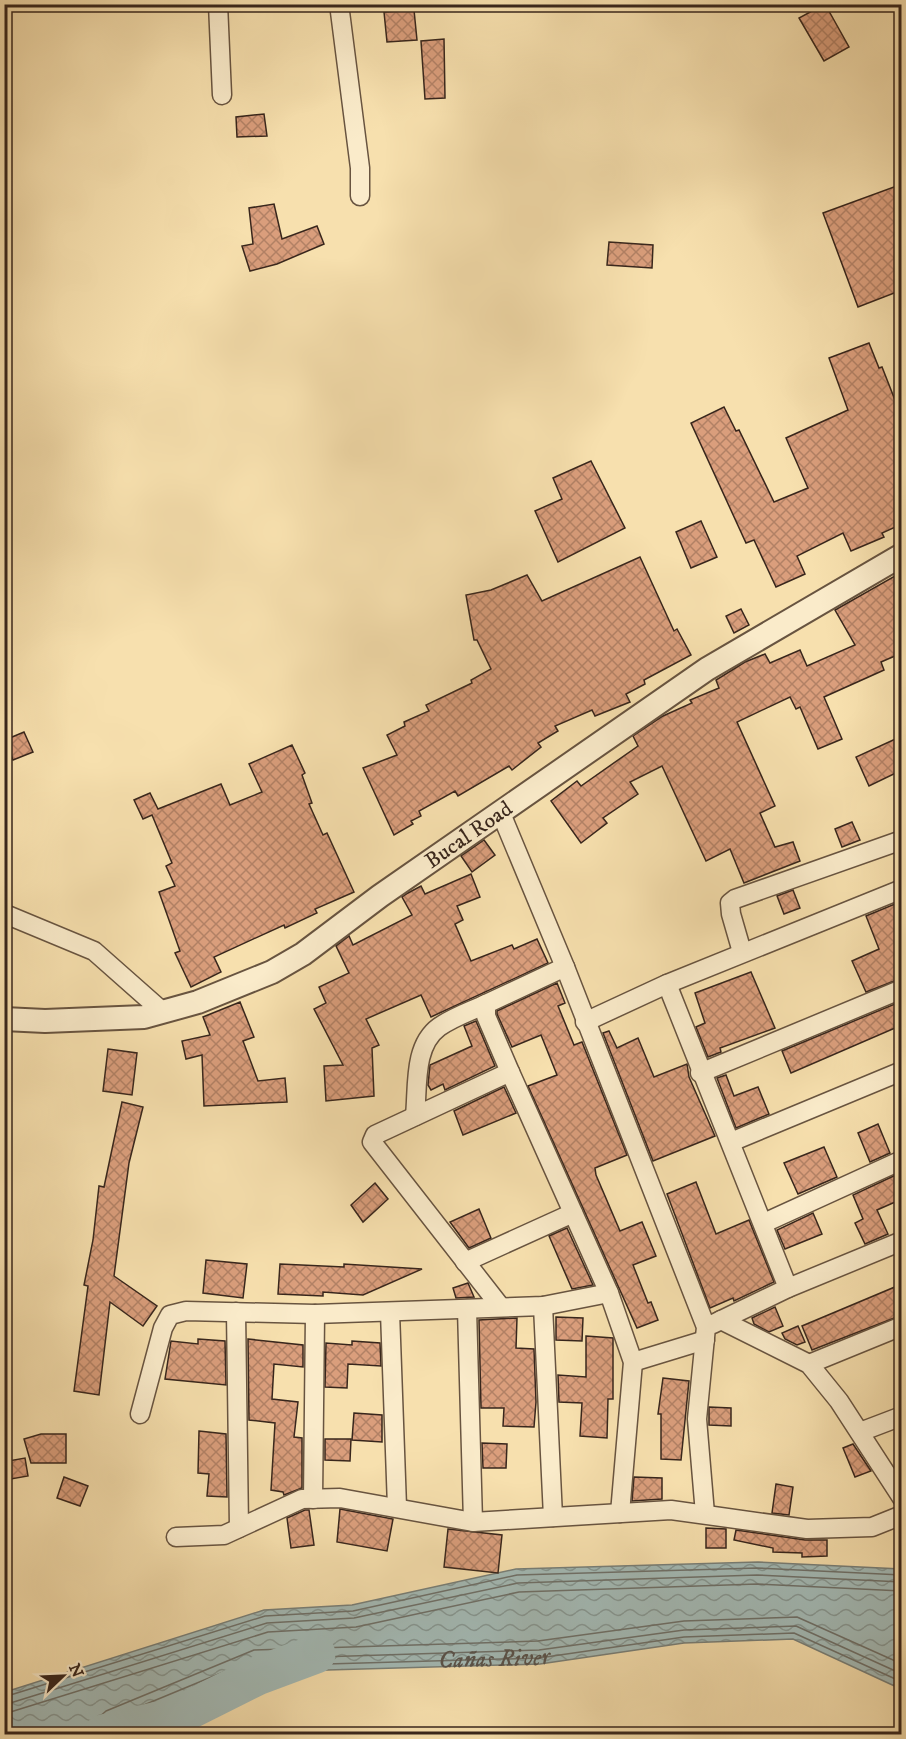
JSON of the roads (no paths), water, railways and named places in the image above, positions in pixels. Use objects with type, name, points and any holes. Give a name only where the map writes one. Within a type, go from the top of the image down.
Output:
[{"type":"street","points":[[218,4],[222,95]]},
{"type":"street","points":[[339,4],[360,168],[360,196]]},
{"type":"street","name":"Bucal Road","points":[[4,1019],[45,1022],[144,1017],[229,990],[303,954],[500,811],[707,669],[902,555]]},
{"type":"street","points":[[500,811],[711,1329],[697,1419],[705,1514]]},
{"type":"street","points":[[742,952],[731,914],[730,903],[735,899],[902,840]]},
{"type":"street","points":[[585,1022],[742,952],[902,889]]},
{"type":"street","points":[[5,914],[94,951],[163,1012]]},
{"type":"street","points":[[415,1116],[420,1062],[428,1040],[447,1022],[565,967]]},
{"type":"street","points":[[667,984],[700,1073],[731,1142],[788,1288]]},
{"type":"street","points":[[700,1073],[902,989]]},
{"type":"street","points":[[486,1004],[486,1016],[609,1293],[633,1362],[620,1513]]},
{"type":"street","points":[[731,1142],[902,1071]]},
{"type":"street","points":[[501,1306],[372,1142],[375,1135],[510,1072]]},
{"type":"street","points":[[764,1223],[902,1160]]},
{"type":"street","points":[[465,1262],[573,1213]]},
{"type":"street","points":[[633,1362],[711,1329],[788,1288],[902,1241]]},
{"type":"street","points":[[140,1414],[163,1328],[170,1315],[186,1311],[315,1314],[543,1306],[609,1293]]},
{"type":"street","points":[[543,1306],[554,1517]]},
{"type":"street","points":[[467,1309],[473,1522]]},
{"type":"street","points":[[236,1312],[239,1528]]},
{"type":"street","points":[[390,1312],[397,1508]]},
{"type":"street","points":[[314,1499],[315,1314]]},
{"type":"street","points":[[809,1364],[902,1326]]},
{"type":"street","points":[[711,1329],[809,1364],[860,1432],[902,1498]]},
{"type":"street","points":[[860,1432],[902,1416]]},
{"type":"street","points":[[176,1537],[224,1535],[302,1499],[340,1498],[473,1522],[671,1510],[807,1528],[872,1527],[902,1515]]},
{"type":"water","points":[[758,1562],[901,1569],[901,1689],[793,1639],[684,1643],[540,1664],[258,1672],[109,1734],[5,1734],[5,1692],[264,1610],[352,1605],[516,1569]]},
{"type":"waterway","name":"Cañas River","points":[[103,1734],[175,1717],[257,1676],[316,1654]]}]
